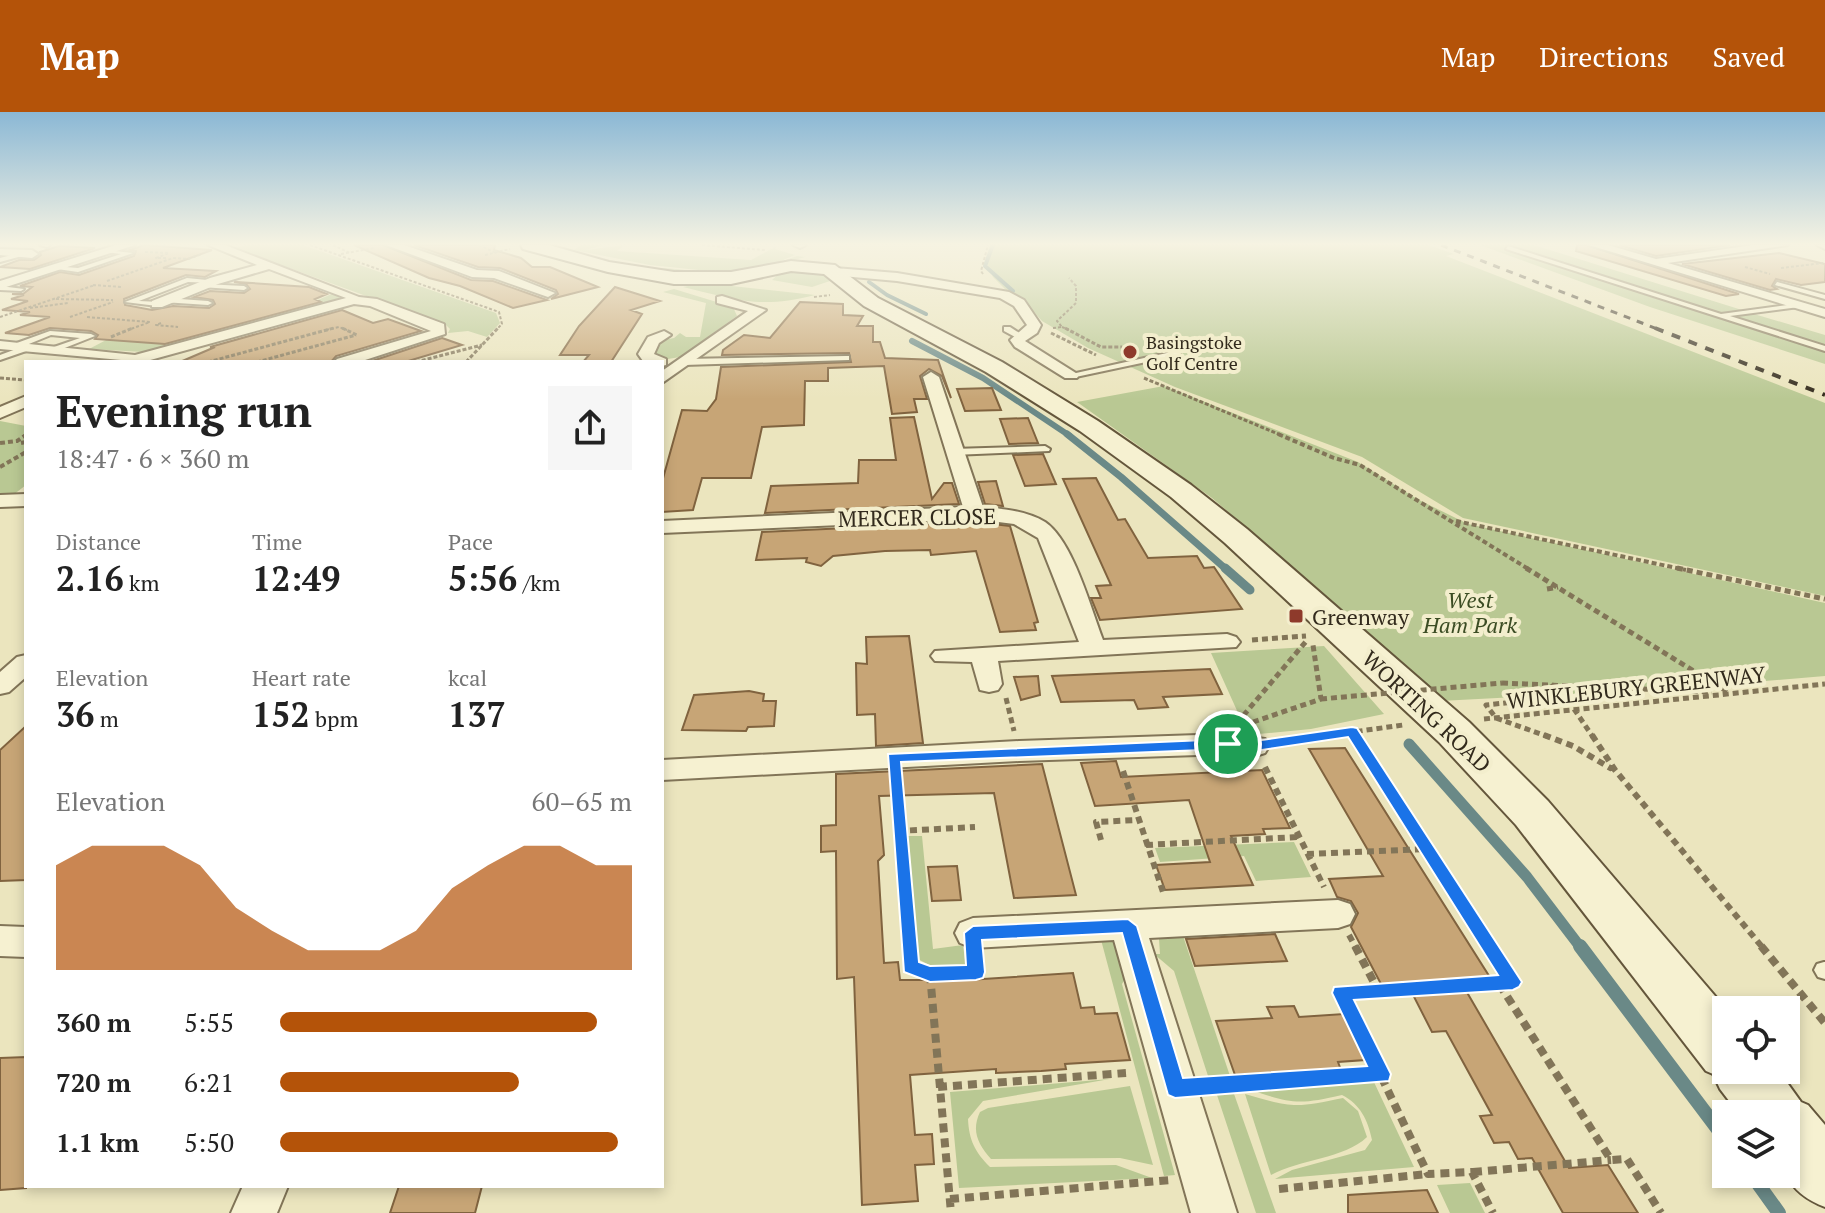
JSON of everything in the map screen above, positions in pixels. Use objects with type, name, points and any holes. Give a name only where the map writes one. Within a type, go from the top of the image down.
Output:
[{"type":"main road","name":"WORTING ROAD","points":[[873,296],[1089,426],[1181,491],[1247,546],[1454,732],[1532,813],[1712,1035]]},
{"type":"main road","points":[[1752,1084],[1765,1100]]},
{"type":"main road","points":[[1800,1144],[1825,1175]]},
{"type":"street","points":[[162,302],[176,296]]},
{"type":"street","points":[[352,296],[354,300]]},
{"type":"street","points":[[1007,296],[1019,303],[1034,325],[1032,330],[1014,333],[1020,344],[1071,375]]},
{"type":"street","points":[[1769,296],[1825,313]]},
{"type":"street","points":[[1799,305],[1825,298]]},
{"type":"street","points":[[134,360],[354,300],[372,302],[439,330],[438,334],[349,360]]},
{"type":"street","points":[[671,363],[759,310],[722,300]]},
{"type":"street","points":[[657,360],[648,358],[646,354],[653,340],[664,335]]},
{"type":"street","points":[[0,345],[57,349],[124,360]]},
{"type":"street","points":[[939,381],[953,452],[975,513]]},
{"type":"street","points":[[0,413],[24,402]]},
{"type":"street","points":[[0,501],[24,500]]},
{"type":"street","name":"MERCER CLOSE","points":[[664,527],[975,513],[1010,515],[1028,522],[1048,536],[1093,646]]},
{"type":"street","points":[[944,656],[1093,646],[1227,642]]},
{"type":"street","points":[[983,653],[989,684]]},
{"type":"street","points":[[664,770],[1115,748],[1255,746]]},
{"type":"street","points":[[973,933],[1338,914]]},
{"type":"street","points":[[1128,926],[1208,1195]]},
{"type":"street","points":[[0,941],[24,942]]},
{"type":"street","points":[[254,1213],[265,1188]]},
{"type":"lane","points":[[144,296],[129,302],[208,303]]},
{"type":"lane","points":[[1660,296],[1825,349]]},
{"type":"lane","points":[[1719,315],[1799,305]]},
{"type":"lane","points":[[0,358],[50,333],[91,336],[57,349]]},
{"type":"lane","points":[[1071,375],[1176,353]]},
{"type":"lane","points":[[671,363],[846,358]]},
{"type":"lane","points":[[953,452],[1045,449]]},
{"type":"path","points":[[0,317],[60,296]]},
{"type":"path","points":[[455,296],[499,312],[502,324],[468,360]]},
{"type":"path","points":[[1076,296],[1076,303],[1057,321],[1062,327],[1101,347],[1119,346]]},
{"type":"path","points":[[55,298],[72,301]]},
{"type":"path","points":[[22,309],[72,301],[118,300]]},
{"type":"path","points":[[0,311],[14,312]]},
{"type":"path","points":[[161,323],[156,325],[182,327]]},
{"type":"path","points":[[215,360],[339,327],[357,335],[264,360]]},
{"type":"path","points":[[1062,327],[1043,330],[1097,355],[1103,369],[1141,376],[1334,458],[1360,465],[1729,693]]},
{"type":"path","points":[[422,360],[467,345],[483,344]]},
{"type":"path","points":[[0,378],[24,380]]},
{"type":"path","points":[[0,443],[21,442]]},
{"type":"path","points":[[0,467],[24,451]]},
{"type":"path","points":[[1451,520],[1825,599]]},
{"type":"path","points":[[1547,589],[1559,587]]},
{"type":"path","points":[[1311,635],[1237,721],[1237,727],[1321,699],[1502,683],[1729,693]]},
{"type":"path","points":[[1227,642],[1311,635]]},
{"type":"path","points":[[1311,635],[1321,699]]},
{"type":"path","points":[[1551,684],[1560,697],[1486,705],[1496,718],[1573,746],[1615,770]]},
{"type":"path","name":"WINKLEBURY GREENWAY","points":[[1475,718],[1825,684]]},
{"type":"path","points":[[1574,709],[1615,770],[1825,1023]]},
{"type":"path","points":[[1378,990],[1298,837],[1255,746],[1414,724]]},
{"type":"path","points":[[1352,731],[1513,982],[1341,993],[1428,1174]]},
{"type":"path","points":[[1115,748],[1174,923]]},
{"type":"path","points":[[893,758],[911,967],[930,974],[976,972],[973,933]]},
{"type":"path","points":[[1101,840],[1096,822],[1138,820]]},
{"type":"path","points":[[898,831],[975,827]]},
{"type":"path","points":[[1146,845],[1298,837]]},
{"type":"path","points":[[1307,854],[1426,849]]},
{"type":"path","points":[[930,974],[951,1213]]},
{"type":"path","points":[[1498,982],[1611,1160]]},
{"type":"path","points":[[938,1087],[1126,1073]]},
{"type":"path","points":[[1175,1088],[1381,1074]]},
{"type":"path","points":[[1279,1189],[1627,1159],[1661,1213]]},
{"type":"path","points":[[1472,1172],[1493,1213]]},
{"type":"path","points":[[950,1199],[1208,1195]]},
{"type":"green space","points":[[326,296],[345,299],[144,352],[89,349],[110,338],[155,344],[189,330],[304,306]]},
{"type":"green space","points":[[367,296],[449,296],[496,313],[500,323],[487,337],[468,331],[448,333],[450,329]]},
{"type":"green space","points":[[680,296],[698,296],[733,307],[737,316],[680,357],[662,360],[651,354],[658,341],[674,338],[680,333],[686,337],[700,337],[706,303]]},
{"type":"green space","points":[[723,296],[808,296],[763,302]]},
{"type":"green space","points":[[1015,296],[1550,296],[1825,403],[1825,596],[1463,518],[1362,457],[1175,387],[1088,348],[1042,321],[1027,304]]},
{"type":"green space","points":[[1621,296],[1698,296],[1742,310],[1737,312],[1825,335],[1825,364]]},
{"type":"green space","name":"West Ham Park","points":[[1164,386],[1358,462],[1417,499],[1468,524],[1825,603],[1825,676],[1669,689],[1440,701],[1321,591],[1212,498],[1077,402]]},
{"type":"green space","points":[[0,421],[24,426],[24,487],[13,495],[0,496]]},
{"type":"green space","points":[[1324,646],[1384,714],[1311,729],[1248,735],[1211,653]]},
{"type":"green space","points":[[907,836],[922,836],[933,949],[963,945],[966,968],[935,968],[916,958]]},
{"type":"green space","points":[[1294,842],[1311,877],[1256,881],[1244,856],[1160,862],[1155,848]]},
{"type":"green space","points":[[1181,930],[1230,1076],[1209,1079],[1174,971],[1154,954],[1160,954],[1159,939]]},
{"type":"green space","points":[[1100,936],[1120,945],[1132,967],[1122,984],[1175,1175],[1164,1176]]},
{"type":"green space","points":[[1110,1079],[983,1101],[968,1119],[974,1145],[990,1167],[1116,1165],[1152,1178],[959,1188],[950,1092]]},
{"type":"green space","points":[[1373,1080],[1414,1167],[1275,1179],[1292,1170],[1365,1150],[1372,1140],[1370,1133],[1358,1108],[1342,1095],[1295,1101],[1249,1089]]},
{"type":"green space","points":[[1130,1086],[1153,1165],[1120,1158],[991,1159],[977,1137],[977,1119],[980,1112],[988,1108]]},
{"type":"green space","points":[[1233,1091],[1276,1213],[1256,1213],[1216,1092]]},
{"type":"green space","points":[[1245,1094],[1294,1105],[1343,1098],[1358,1111],[1367,1137],[1346,1150],[1271,1175]]},
{"type":"green space","points":[[1470,1183],[1485,1213],[1450,1213],[1437,1185]]},
{"type":"building","points":[[20,296],[131,296],[124,299],[125,305],[152,310],[173,306],[209,308],[215,304],[213,300],[196,296],[321,296],[315,299],[321,302],[165,344],[95,339],[98,335],[91,331],[50,328],[29,335],[5,333],[50,317],[2,310],[28,301],[11,299]]},
{"type":"building","points":[[485,296],[537,296],[547,300],[513,308]]},
{"type":"building","points":[[606,296],[645,296],[660,301],[631,310],[642,314],[612,360],[585,360],[589,355],[560,355],[579,326]]},
{"type":"building","points":[[800,302],[843,304],[843,315],[863,316],[857,326],[873,326],[873,342],[880,342],[885,358],[938,360],[951,398],[942,376],[929,369],[920,376],[927,399],[914,399],[917,412],[892,414],[884,366],[828,368],[828,381],[805,381],[804,425],[762,427],[751,478],[702,478],[693,510],[664,512],[664,475],[682,410],[707,411],[716,399],[721,367],[851,362],[849,353],[722,355],[723,350],[744,335],[770,338]]},
{"type":"building","points":[[342,310],[373,323],[388,319],[421,331],[336,356],[333,360],[185,360],[215,347],[210,347]]},
{"type":"building","points":[[442,338],[462,345],[412,360],[375,360]]},
{"type":"building","points":[[992,388],[1001,410],[965,411],[957,389]]},
{"type":"building","points":[[914,417],[932,499],[944,483],[952,483],[959,504],[765,513],[771,486],[858,483],[859,460],[896,460],[890,418]]},
{"type":"building","points":[[1028,418],[1038,443],[1009,444],[1000,419]]},
{"type":"building","points":[[1043,454],[1056,484],[1025,486],[1013,455]]},
{"type":"building","points":[[1096,478],[1118,520],[1125,519],[1148,558],[1197,556],[1204,568],[1214,567],[1242,609],[1100,620],[1091,598],[1101,598],[1096,586],[1111,585],[1063,479]]},
{"type":"building","points":[[996,481],[1003,506],[985,504],[978,482]]},
{"type":"building","points":[[975,522],[1010,526],[1038,622],[1034,623],[1036,630],[1000,632],[976,551],[931,555],[930,550],[885,551],[833,556],[821,566],[806,562],[807,558],[756,560],[762,532]]},
{"type":"building","points":[[909,636],[923,743],[876,746],[875,714],[857,715],[856,663],[867,664],[866,637]]},
{"type":"building","points":[[1210,669],[1222,694],[1163,697],[1168,707],[1138,709],[1134,700],[1061,702],[1052,676]]},
{"type":"building","points":[[1038,676],[1040,695],[1021,700],[1014,677]]},
{"type":"building","points":[[749,691],[764,694],[763,701],[776,701],[774,726],[748,727],[746,731],[682,730],[694,695]]},
{"type":"building","points":[[24,728],[24,880],[0,881],[0,750]]},
{"type":"building","points":[[1345,748],[1491,979],[1461,982],[1569,1168],[1608,1165],[1638,1213],[1563,1213],[1532,1158],[1518,1159],[1509,1142],[1494,1143],[1480,1116],[1492,1115],[1446,1031],[1432,1032],[1407,983],[1381,984],[1351,927],[1358,913],[1351,901],[1337,897],[1329,879],[1383,876],[1309,749]]},
{"type":"building","points":[[1116,761],[1121,777],[1262,770],[1290,828],[1263,829],[1265,834],[1231,836],[1253,885],[1165,890],[1156,865],[1210,862],[1189,800],[1095,806],[1081,763]]},
{"type":"building","points":[[1042,764],[1076,895],[1014,898],[994,793],[879,796],[884,855],[878,861],[884,963],[898,962],[900,980],[968,980],[1073,973],[1081,1008],[1094,1007],[1095,1014],[1117,1013],[1130,1060],[1065,1064],[1066,1069],[1041,1071],[996,1073],[996,1069],[910,1075],[915,1135],[932,1134],[934,1164],[915,1165],[918,1201],[862,1205],[854,977],[837,979],[836,851],[821,852],[821,826],[836,825],[836,774]]},
{"type":"building","points":[[957,866],[961,900],[932,901],[928,867]]},
{"type":"building","points":[[1275,934],[1287,961],[1195,966],[1186,939]]},
{"type":"building","points":[[1294,1006],[1299,1017],[1344,1014],[1365,1060],[1338,1062],[1341,1070],[1235,1075],[1216,1021],[1272,1018],[1267,1007]]},
{"type":"building","points":[[24,1057],[26,1188],[0,1190],[0,1058]]},
{"type":"building","points":[[398,1188],[481,1188],[475,1213],[390,1213]]},
{"type":"building","points":[[1427,1190],[1438,1213],[1348,1213],[1348,1195]]},
{"type":"waterway","points":[[890,296],[926,314]]},
{"type":"waterway","points":[[912,341],[983,378],[1067,434]]},
{"type":"waterway","points":[[1067,434],[1227,570]]},
{"type":"waterway","points":[[1225,568],[1250,590]]},
{"type":"waterway","points":[[1409,744],[1527,877],[1581,948]]},
{"type":"waterway","points":[[1580,946],[1712,1121]]},
{"type":"waterway","points":[[1761,1188],[1779,1213]]},
{"type":"railway","points":[[1573,296],[1660,330]]},
{"type":"railway","points":[[1655,328],[1825,395]]},
{"type":"place","name":"Basingstoke Golf Centre","points":[[1130,352]]},
{"type":"place","name":"Greenway","points":[[1296,616]]},
{"type":"route","points":[[1352,731],[1513,982],[1341,993],[1381,1074],[1175,1088],[1128,926],[973,933],[976,972],[930,974],[911,967],[893,758],[1228,744],[1255,746],[1352,731]]}]
